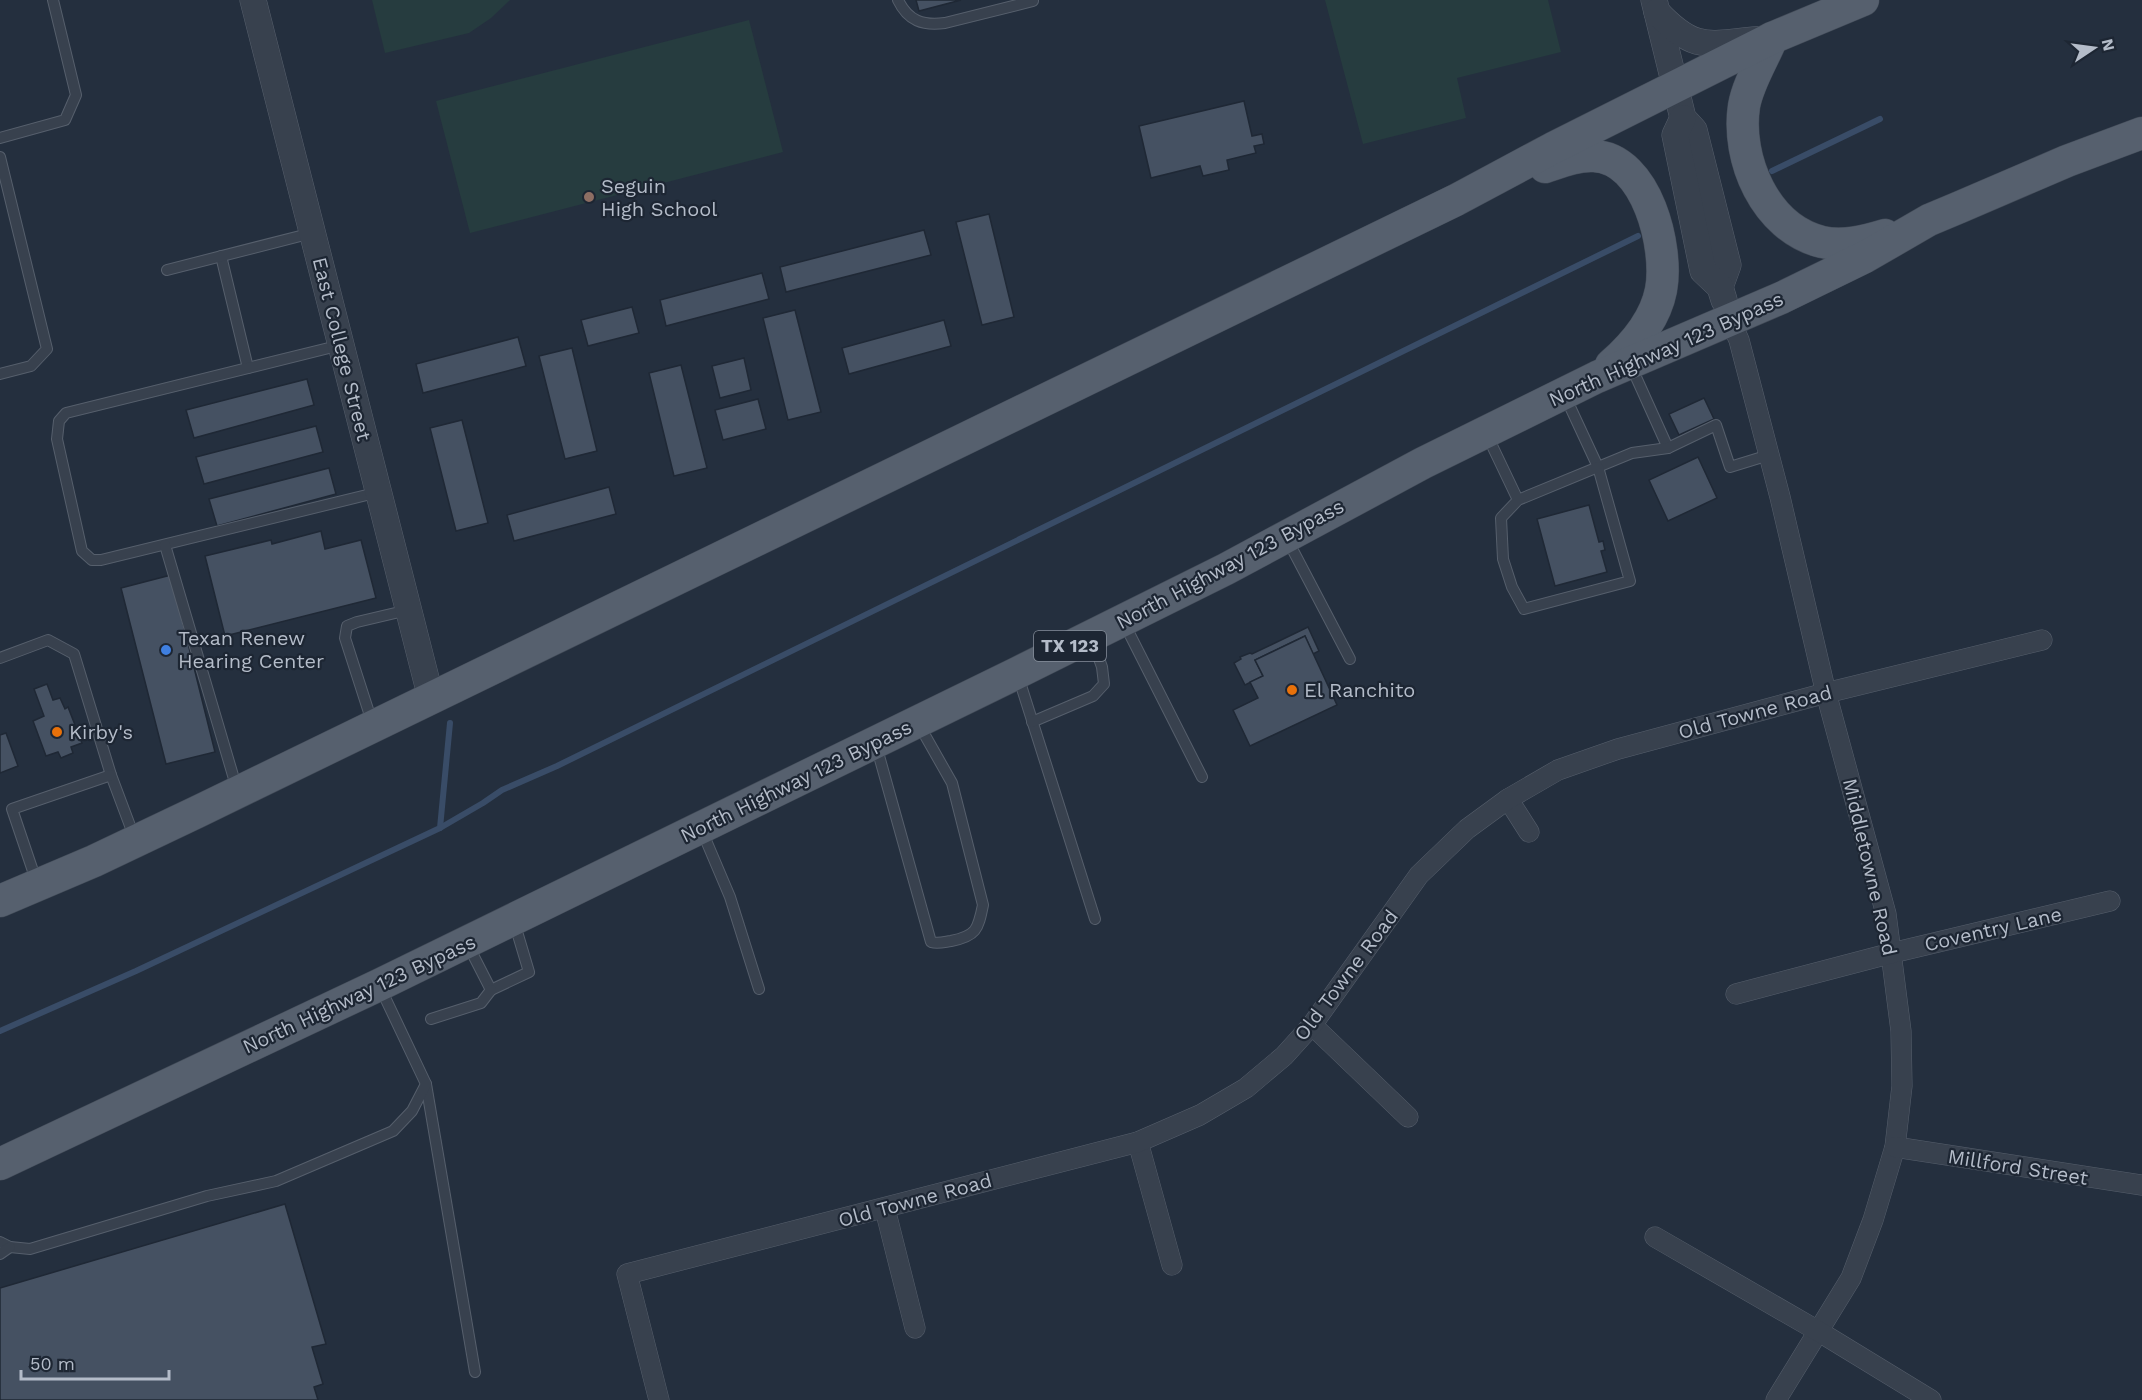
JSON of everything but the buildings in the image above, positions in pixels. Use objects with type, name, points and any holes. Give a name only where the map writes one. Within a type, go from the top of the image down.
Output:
[{"type":"main road","points":[[0,901],[136,841],[238,792],[1456,200],[1772,38],[1863,0]]},
{"type":"main road","points":[[1772,38],[1744,105],[1743,135],[1747,160],[1757,185],[1773,212],[1793,229],[1820,242],[1837,244],[1866,241],[1929,220]]},
{"type":"main road","name":"North Highway 123 Bypass","points":[[0,1164],[512,921],[1017,673],[1226,569],[1423,463],[1597,377],[1781,298],[1865,257],[1929,220],[2067,161],[2142,133]]},
{"type":"main road","points":[[1456,200],[1568,159],[1595,156],[1617,163],[1634,178],[1648,202],[1657,228],[1663,256],[1661,290],[1653,314],[1641,335],[1629,349],[1597,377]]},
{"type":"street","name":"East College Street","points":[[253,0],[431,698]]},
{"type":"street","points":[[1655,6],[1670,26],[1695,42],[1711,44],[1772,38]]},
{"type":"street","points":[[1655,6],[1683,118],[1694,130],[1728,265],[1720,287],[1730,320]]},
{"type":"street","name":"Middletowne Road","points":[[1730,320],[1739,340],[1826,693],[1886,914],[1901,1030],[1902,1086],[1895,1147],[1873,1220],[1851,1278],[1776,1400]]},
{"type":"street","name":"Old Towne Road","points":[[659,1400],[627,1274],[1138,1142],[1200,1115],[1246,1088],[1284,1056],[1312,1025],[1419,875],[1467,829],[1508,799],[1558,770],[1618,748],[1826,693],[2042,640]]},
{"type":"street","points":[[1508,799],[1529,832]]},
{"type":"street","name":"Coventry Lane","points":[[1736,994],[1892,953],[2110,901]]},
{"type":"street","points":[[1312,1025],[1408,1117]]},
{"type":"street","points":[[1138,1142],[1172,1265]]},
{"type":"street","name":"Millford Street","points":[[1895,1147],[2142,1185]]},
{"type":"street","points":[[885,1209],[915,1328]]},
{"type":"street","points":[[1655,1237],[1818,1331],[1931,1400]]},
{"type":"lane","points":[[0,138],[65,120],[76,95],[53,0]]},
{"type":"lane","points":[[898,0],[903,10],[916,20],[930,25],[1033,1]]},
{"type":"lane","points":[[0,157],[47,349],[31,366],[0,374]]},
{"type":"lane","points":[[168,270],[312,233]]},
{"type":"lane","points":[[221,256],[248,368]]},
{"type":"lane","points":[[341,345],[66,413],[59,421],[57,439],[81,550],[92,560],[101,560],[379,492]]},
{"type":"lane","points":[[1630,363],[1668,448]]},
{"type":"lane","points":[[1564,394],[1598,467],[1630,581],[1524,609],[1512,587],[1503,560],[1500,518],[1518,500],[1598,467],[1632,453],[1668,448],[1716,425],[1730,467],[1769,455]]},
{"type":"lane","points":[[1486,432],[1518,500]]},
{"type":"lane","points":[[1286,536],[1350,659]]},
{"type":"lane","points":[[165,545],[238,792]]},
{"type":"lane","points":[[373,726],[345,638],[347,626],[409,610]]},
{"type":"lane","points":[[1122,621],[1202,777]]},
{"type":"lane","points":[[1032,722],[1093,696],[1104,684],[1102,667],[1091,636]]},
{"type":"lane","points":[[0,658],[48,640],[74,654],[111,775],[136,841]]},
{"type":"lane","points":[[1017,673],[1095,919]]},
{"type":"lane","points":[[875,742],[931,942],[969,937],[979,925],[983,905],[952,783],[917,721]]},
{"type":"lane","points":[[38,885],[12,809],[111,775]]},
{"type":"lane","points":[[701,828],[730,897],[759,989]]},
{"type":"lane","points":[[431,1019],[481,1003],[491,990],[529,972],[512,921]]},
{"type":"lane","points":[[467,942],[491,990]]},
{"type":"lane","points":[[379,985],[426,1084],[475,1372]]},
{"type":"lane","points":[[0,1254],[5,1244],[30,1249],[207,1196],[276,1181],[393,1131],[412,1111],[426,1084]]},
{"type":"green space","points":[[372,0],[510,0],[491,18],[469,33],[385,53]]},
{"type":"green space","points":[[1325,0],[1548,0],[1561,52],[1457,78],[1466,118],[1363,144]]},
{"type":"green space","points":[[749,20],[783,152],[470,233],[436,101]]},
{"type":"waterway","points":[[1772,171],[1880,119]]},
{"type":"waterway","points":[[0,1031],[136,971],[440,828],[502,790],[557,766],[1638,236]]},
{"type":"waterway","points":[[440,828],[450,723]]},
{"type":"place","name":"Seguin High School","points":[[589,197]]},
{"type":"place","name":"Texan Renew Hearing Center","points":[[166,650]]},
{"type":"place","name":"El Ranchito","points":[[1292,690]]},
{"type":"place","name":"Kirby's","points":[[57,732]]}]
